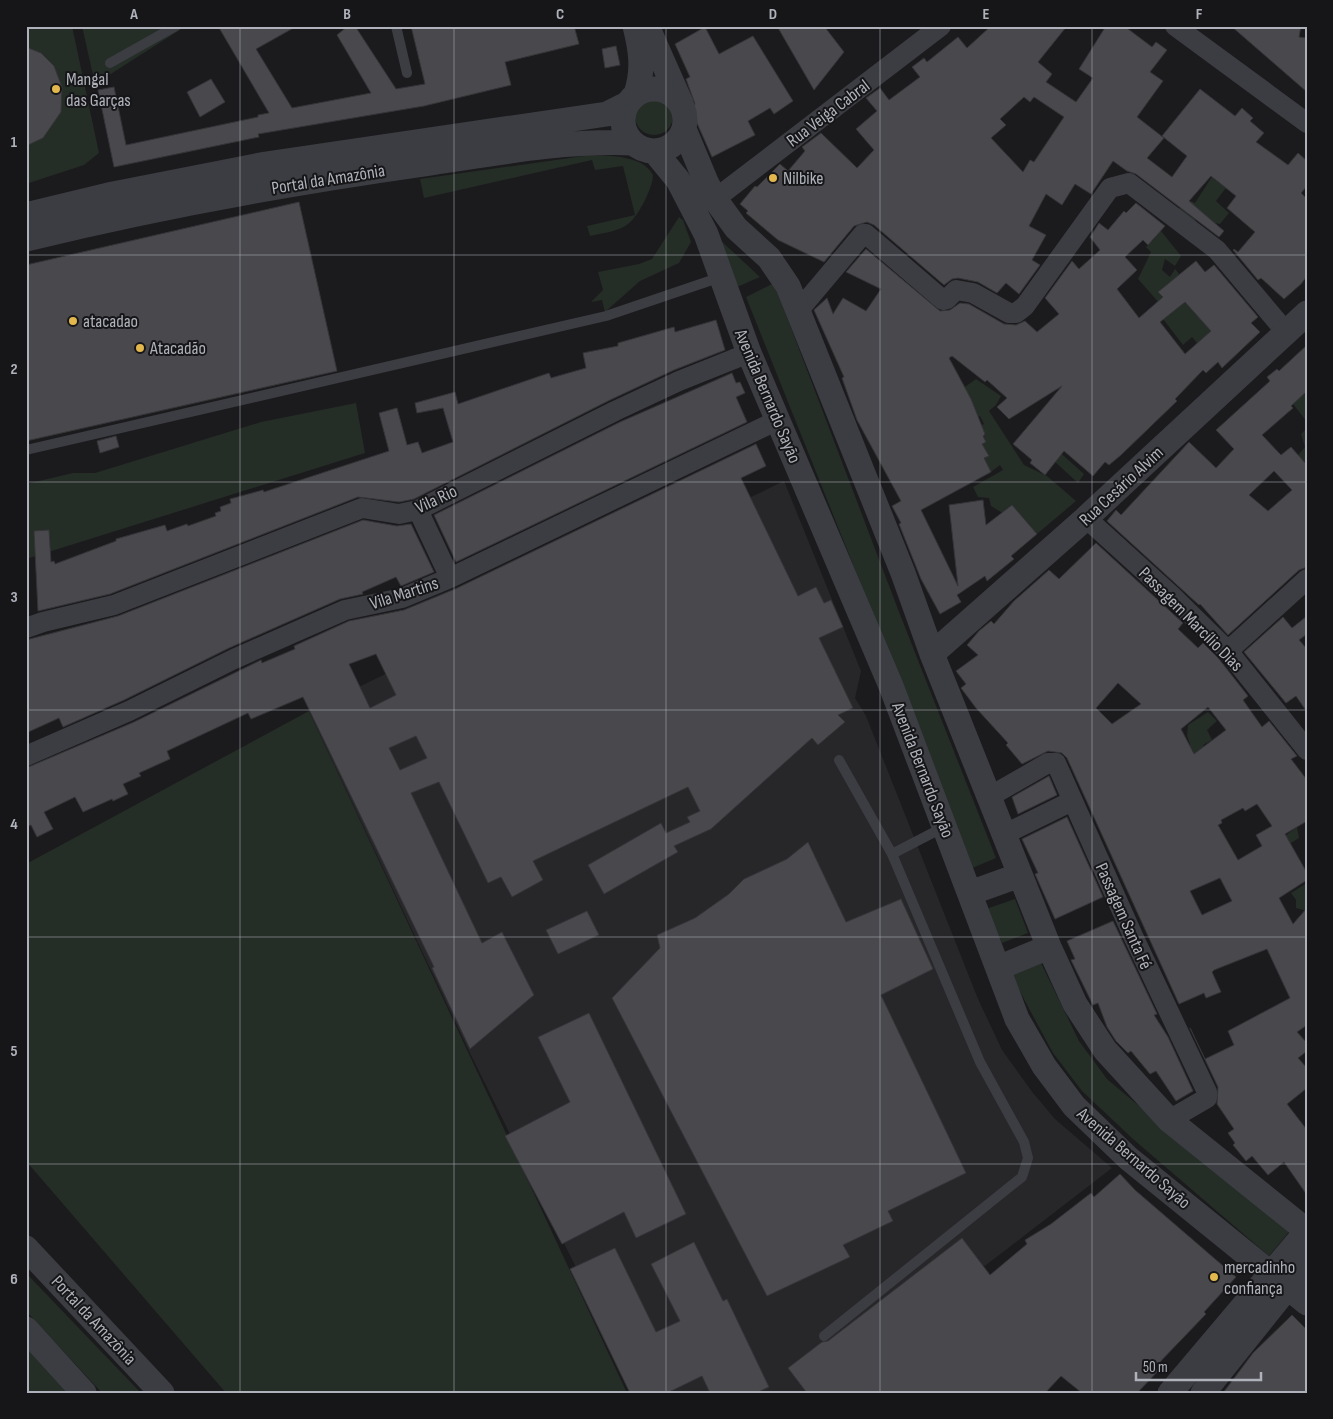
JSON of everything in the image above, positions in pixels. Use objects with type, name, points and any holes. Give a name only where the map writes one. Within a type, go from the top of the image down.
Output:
[{"type":"street","points":[[632,99],[644,90],[662,89],[670,93],[683,117],[676,142],[670,147],[644,148],[626,135],[623,114],[632,99],[642,66],[641,50],[635,26]]},
{"type":"street","points":[[647,26],[707,184],[736,228],[769,258],[788,286],[799,310],[903,574],[932,654],[1049,947],[1074,1004],[1105,1050],[1169,1120],[1307,1231],[1279,1280],[1203,1393]]},
{"type":"street","name":"Rua Veiga Cabral","points":[[716,199],[941,26]]},
{"type":"street","points":[[1175,26],[1307,124]]},
{"type":"street","name":"Portal da Amazônia","points":[[26,215],[113,194],[266,164],[607,114],[632,99]]},
{"type":"street","name":"Portal da Amazônia","points":[[26,239],[137,212],[336,176],[483,155],[600,142],[644,148]]},
{"type":"street","name":"Avenida Bernardo Sayão","points":[[644,148],[678,180],[706,234],[749,353],[891,686],[1017,1019],[1044,1066],[1074,1106],[1128,1158],[1307,1303]]},
{"type":"street","points":[[799,310],[863,234],[866,234],[944,300],[956,290],[969,292],[1009,313],[1016,312],[1025,306],[1110,188],[1129,183],[1217,250],[1286,332]]},
{"type":"street","name":"Rua Cesário Alvim","points":[[932,654],[1086,518],[1307,313]]},
{"type":"street","name":"Vila Rio","points":[[26,628],[43,622],[114,605],[362,508],[399,514],[418,510],[615,410],[679,381],[749,353]]},
{"type":"street","name":"Vila Martins","points":[[26,756],[129,710],[234,659],[345,610],[402,598],[450,578],[778,420]]},
{"type":"street","points":[[418,510],[450,578]]},
{"type":"street","name":"Passagem Marcílio Dias","points":[[1086,518],[1172,595],[1228,651],[1307,750]]},
{"type":"street","points":[[1228,651],[1307,579]]},
{"type":"street","name":"Passagem Santa Fé","points":[[989,797],[1048,763],[1056,763],[1134,938],[1208,1092],[1207,1098],[1169,1120]]},
{"type":"street","points":[[1005,834],[1066,804]]},
{"type":"street","points":[[970,893],[1020,875]]},
{"type":"street","points":[[998,968],[1049,947]]},
{"type":"street","name":"Portal da Amazônia","points":[[26,1248],[162,1393]]},
{"type":"street","points":[[1170,1393],[1279,1280],[1307,1263]]},
{"type":"street","points":[[26,1329],[84,1393]]},
{"type":"lane","points":[[110,63],[176,26]]},
{"type":"lane","points":[[396,26],[407,73]]},
{"type":"lane","points":[[26,450],[606,316],[722,277]]},
{"type":"lane","points":[[824,1336],[1022,1177],[1028,1158],[1024,1142],[980,1062],[892,854],[839,760]]},
{"type":"lane","points":[[892,854],[945,827]]},
{"type":"shaded area","name":"Mangal das Garças","points":[[26,26],[72,26],[99,153],[84,165],[26,184]]},
{"type":"shaded area","points":[[82,26],[186,26],[95,84]]},
{"type":"shaded area","points":[[654,97],[661,98],[667,103],[672,109],[672,123],[667,129],[661,134],[654,135],[647,134],[641,129],[636,123],[635,116],[636,109],[641,103],[647,98]]},
{"type":"shaded area","points":[[591,155],[616,156],[634,160],[648,168],[653,175],[648,194],[640,209],[628,224],[620,229],[590,236],[587,226],[635,215],[623,166],[595,170],[592,160],[424,198],[420,179]]},
{"type":"shaded area","points":[[1215,172],[1222,174],[1217,181],[1226,188],[1216,201],[1229,213],[1220,224],[1214,223],[1203,214],[1191,224],[1178,210],[1188,200],[1195,203]]},
{"type":"shaded area","points":[[679,217],[683,220],[691,242],[679,263],[640,281],[605,312],[602,300],[591,302],[603,290],[598,272],[639,264],[652,259]]},
{"type":"shaded area","points":[[1157,226],[1181,256],[1175,266],[1165,259],[1162,270],[1170,277],[1175,269],[1186,282],[1206,324],[1223,343],[1209,357],[1192,337],[1183,345],[1157,311],[1161,305],[1138,279],[1151,252],[1146,247],[1155,238],[1152,232]]},
{"type":"shaded area","points":[[717,237],[760,277],[737,287]]},
{"type":"shaded area","points":[[774,283],[899,612],[996,858],[970,869],[876,622],[746,297]]},
{"type":"shaded area","points":[[976,379],[1001,396],[996,405],[989,411],[1024,465],[1047,476],[1076,501],[1037,534],[991,506],[989,498],[978,497],[973,487],[1003,470],[1000,465],[991,472],[984,458],[988,456],[982,444],[986,442],[980,426],[984,424],[980,416],[978,417],[969,395],[959,391]]},
{"type":"shaded area","points":[[1307,386],[1307,422],[1293,404]]},
{"type":"shaded area","points":[[356,403],[365,453],[26,559],[26,484],[73,473],[95,473],[261,422]]},
{"type":"shaded area","points":[[1307,428],[1307,465],[1298,455],[1305,447],[1301,434]]},
{"type":"shaded area","points":[[1055,448],[1084,474],[1078,483],[1041,449]]},
{"type":"shaded area","points":[[784,481],[861,671],[855,698],[866,716],[978,999],[1002,1050],[1033,1093],[1055,1119],[1112,1168],[938,1302],[824,1393],[638,1393],[468,1049],[309,711]]},
{"type":"shaded area","points":[[309,711],[627,1393],[226,1393],[26,1161],[26,864]]},
{"type":"shaded area","points":[[1208,712],[1217,721],[1207,730],[1212,740],[1203,745],[1208,750],[1195,760],[1180,751],[1190,745],[1187,735],[1188,725]]},
{"type":"shaded area","points":[[1297,827],[1299,838],[1281,849],[1261,854]]},
{"type":"shaded area","points":[[1307,883],[1307,911],[1296,908],[1296,900],[1291,893]]},
{"type":"shaded area","points":[[1015,899],[1028,933],[1002,943],[986,909]]},
{"type":"shaded area","points":[[1041,963],[1079,1041],[1107,1079],[1289,1232],[1269,1256],[1133,1139],[1082,1091],[1053,1053],[1011,975]]},
{"type":"shaded area","points":[[26,1273],[141,1393],[102,1393],[26,1311]]},
{"type":"shaded area","points":[[26,1340],[75,1393],[26,1393]]},
{"type":"building","points":[[218,26],[297,26],[256,49],[292,108],[371,93],[337,35],[348,26],[355,26],[396,89],[425,84],[411,26],[574,26],[579,44],[505,62],[511,85],[424,106],[258,134],[259,137],[114,167],[98,90],[114,87],[126,145],[258,117],[258,115],[269,113]]},
{"type":"building","points":[[777,26],[824,26],[844,52],[814,90]]},
{"type":"building","points":[[991,26],[1067,26],[1038,62],[1052,74],[1046,82],[1076,102],[1093,78],[1079,69],[1106,26],[1124,26],[1152,47],[1156,42],[1167,50],[1150,72],[1163,81],[1137,117],[1164,138],[1147,158],[1172,177],[1187,156],[1162,136],[1200,89],[1235,116],[1242,108],[1253,118],[1250,121],[1264,133],[1256,142],[1288,165],[1298,153],[1307,161],[1307,186],[1301,193],[1307,199],[1307,276],[1284,299],[1261,278],[1258,280],[1233,250],[1238,252],[1255,232],[1227,208],[1236,196],[1211,176],[1189,201],[1224,231],[1219,237],[1136,174],[1127,171],[1113,161],[1091,194],[1075,184],[1062,205],[1046,194],[1029,226],[1046,235],[1032,260],[1040,265],[1019,294],[1006,283],[997,293],[978,282],[958,278],[952,279],[944,285],[874,225],[867,222],[854,226],[824,262],[778,240],[746,213],[748,211],[740,204],[755,186],[757,187],[780,164],[788,171],[805,151],[802,147],[821,133],[857,168],[874,150],[856,129],[877,111],[866,98],[880,88],[889,100],[920,77],[912,67],[924,58],[927,62],[958,37],[967,48]],"holes":[[[1024,97],[1030,102],[1034,97],[1064,117],[1034,162],[1030,160],[1023,172],[991,138],[1006,125],[1000,119]]]},
{"type":"building","points":[[1231,26],[1301,26],[1299,37],[1307,38],[1307,92]]},
{"type":"building","points":[[705,27],[719,54],[753,36],[793,101],[774,114],[770,108],[748,121],[755,135],[712,157],[697,123],[689,114],[695,104],[686,79],[690,77],[675,44]]},
{"type":"building","points":[[616,46],[620,65],[605,68],[602,49]]},
{"type":"building","points":[[26,47],[41,53],[54,66],[62,87],[61,112],[43,138],[26,146]]},
{"type":"building","points":[[211,79],[225,102],[200,117],[187,92]]},
{"type":"building","points":[[299,202],[337,371],[26,441],[26,265]]},
{"type":"building","points":[[1136,203],[1165,226],[1148,245],[1143,240],[1125,257],[1137,270],[1117,289],[1139,318],[1163,297],[1158,292],[1196,261],[1205,272],[1214,265],[1258,317],[1251,323],[1260,332],[1222,368],[1218,362],[1206,373],[1203,370],[1175,399],[1177,401],[1121,455],[1109,465],[1105,462],[1093,476],[1064,451],[1045,475],[1030,463],[1032,460],[1013,444],[1062,386],[1009,419],[997,407],[1007,398],[987,380],[985,382],[952,356],[949,358],[971,399],[985,434],[983,436],[986,442],[982,444],[989,456],[984,458],[991,472],[921,510],[958,586],[949,505],[983,500],[986,525],[1012,505],[1037,534],[1011,556],[1014,559],[987,581],[985,576],[957,595],[961,602],[940,614],[921,579],[899,524],[901,523],[892,506],[901,501],[857,420],[842,378],[844,377],[814,310],[827,298],[833,314],[843,298],[866,311],[881,289],[846,272],[866,249],[940,311],[950,310],[960,303],[969,304],[1004,324],[1016,325],[1025,321],[1037,332],[1059,314],[1045,298],[1072,261],[1079,269],[1100,250],[1090,237],[1099,223],[1108,230],[1124,211],[1126,213]],"holes":[[[1185,302],[1211,331],[1185,354],[1160,322]]]},
{"type":"building","points":[[716,320],[725,350],[674,370],[610,400],[414,499],[399,502],[358,497],[110,594],[38,611],[34,531],[49,530],[51,562],[54,561],[55,564],[116,541],[116,539],[165,525],[167,531],[187,524],[188,526],[216,516],[215,513],[221,511],[220,507],[231,503],[230,499],[263,490],[264,492],[389,451],[379,413],[397,408],[407,445],[418,442],[422,453],[453,442],[443,408],[417,413],[415,403],[455,392],[458,404],[549,373],[551,378],[586,368],[583,353],[618,346],[618,343],[674,327],[675,332]]},
{"type":"building","points":[[1307,345],[1307,391],[1291,406],[1293,408],[1262,435],[1281,455],[1291,447],[1307,465],[1307,567],[1299,570],[1228,635],[1200,604],[1107,521],[1116,510],[1121,515],[1189,442],[1216,468],[1234,449],[1216,430],[1270,381],[1267,377],[1277,369],[1279,371]],"holes":[[[1274,471],[1292,490],[1268,511],[1249,495]]]},
{"type":"building","points":[[732,373],[736,383],[740,382],[745,393],[736,397],[747,422],[456,562],[434,515],[620,422]]},
{"type":"building","points":[[116,436],[119,447],[100,453],[97,441]]},
{"type":"building","points":[[756,444],[766,466],[741,478],[798,596],[816,587],[824,603],[831,600],[843,627],[819,638],[853,708],[838,715],[845,722],[818,745],[812,738],[711,829],[674,846],[678,852],[604,894],[588,865],[661,823],[666,833],[690,822],[687,817],[700,811],[688,787],[533,861],[543,880],[512,897],[501,877],[488,883],[439,782],[411,793],[482,943],[502,932],[534,995],[470,1049],[432,968],[434,967],[303,697],[251,719],[248,713],[167,751],[170,759],[139,773],[141,776],[123,784],[128,794],[113,801],[112,799],[83,812],[75,797],[44,812],[53,829],[37,837],[31,825],[26,827],[26,768],[134,722],[261,660],[262,663],[295,649],[294,646],[349,621],[404,610],[455,589]],"holes":[[[376,654],[396,695],[370,708],[349,664]],[[416,736],[427,758],[400,770],[389,748]]]},
{"type":"building","points":[[363,520],[397,526],[411,524],[434,572],[401,586],[396,577],[362,592],[363,594],[340,599],[229,648],[124,700],[63,727],[59,718],[26,733],[26,640],[118,616]]},
{"type":"building","points":[[1096,543],[1183,623],[1178,629],[1198,648],[1203,643],[1219,659],[1248,696],[1243,700],[1262,727],[1269,721],[1297,756],[1291,759],[1307,780],[1307,821],[1285,834],[1307,873],[1307,880],[1279,898],[1293,924],[1307,908],[1307,1025],[1297,1032],[1307,1043],[1307,1051],[1298,1058],[1307,1068],[1307,1088],[1287,1104],[1307,1130],[1307,1195],[1284,1162],[1268,1175],[1252,1156],[1246,1161],[1233,1145],[1235,1143],[1228,1133],[1234,1129],[1217,1104],[1218,1087],[1190,1028],[1205,1059],[1234,1045],[1228,1031],[1290,998],[1267,949],[1214,970],[1212,972],[1221,992],[1206,998],[1204,993],[1179,1004],[1067,758],[1062,753],[1048,751],[1022,764],[1006,745],[1008,743],[976,708],[961,688],[966,684],[956,671],[978,655],[967,645],[979,631],[991,621],[994,624],[1014,601],[1049,570],[1059,579]],"holes":[[[1118,683],[1141,704],[1112,724],[1096,708]],[[1208,707],[1226,730],[1194,754],[1181,729]],[[1257,804],[1272,826],[1256,835],[1262,846],[1238,860],[1218,825],[1222,823],[1221,820],[1243,808],[1245,811]],[[1220,878],[1232,901],[1202,915],[1190,891]]]},
{"type":"building","points":[[1307,616],[1307,634],[1299,640],[1307,649],[1307,712],[1296,696],[1286,703],[1244,652],[1283,617],[1292,628]]},
{"type":"building","points":[[1049,776],[1057,795],[1018,814],[1012,797]]},
{"type":"building","points":[[1067,817],[1103,897],[1055,919],[1035,874],[1038,873],[1022,839]]},
{"type":"building","points":[[808,842],[846,922],[901,899],[933,969],[881,995],[966,1173],[888,1211],[893,1221],[843,1245],[850,1257],[767,1296],[612,998],[660,948],[657,935],[695,918],[729,894],[744,879],[787,859]]},
{"type":"building","points":[[587,911],[599,935],[558,954],[546,930]]},
{"type":"building","points":[[1113,921],[1157,1014],[1154,1015],[1168,1037],[1193,1091],[1176,1101],[1156,1071],[1150,1074],[1131,1051],[1128,1053],[1116,1041],[1107,1027],[1098,1003],[1093,1005],[1071,960],[1075,959],[1067,941]]},
{"type":"building","points":[[589,1013],[686,1214],[636,1238],[624,1212],[562,1244],[505,1136],[570,1102],[538,1037]]},
{"type":"building","points":[[1120,1174],[1135,1190],[1236,1277],[1204,1312],[1206,1314],[1157,1365],[1161,1368],[1137,1393],[1082,1393],[1061,1376],[1045,1393],[807,1393],[788,1368],[822,1342],[828,1341],[962,1238],[990,1275],[1027,1244],[1025,1240],[1051,1224],[1091,1193],[1094,1197]]},
{"type":"building","points":[[694,1242],[723,1301],[727,1299],[769,1387],[756,1393],[710,1393],[702,1376],[667,1393],[630,1393],[570,1269],[615,1248],[656,1332],[680,1321],[651,1264]]},
{"type":"building","points":[[1292,1315],[1307,1330],[1307,1393],[1223,1393],[1253,1353]]},
{"type":"place","name":"Mangal das Garças","points":[[56,89]]},
{"type":"place","name":"Nilbike","points":[[773,178]]},
{"type":"place","name":"atacadao","points":[[73,321]]},
{"type":"place","name":"Atacadão","points":[[140,348]]},
{"type":"place","name":"mercadinho confiança","points":[[1214,1277]]}]
